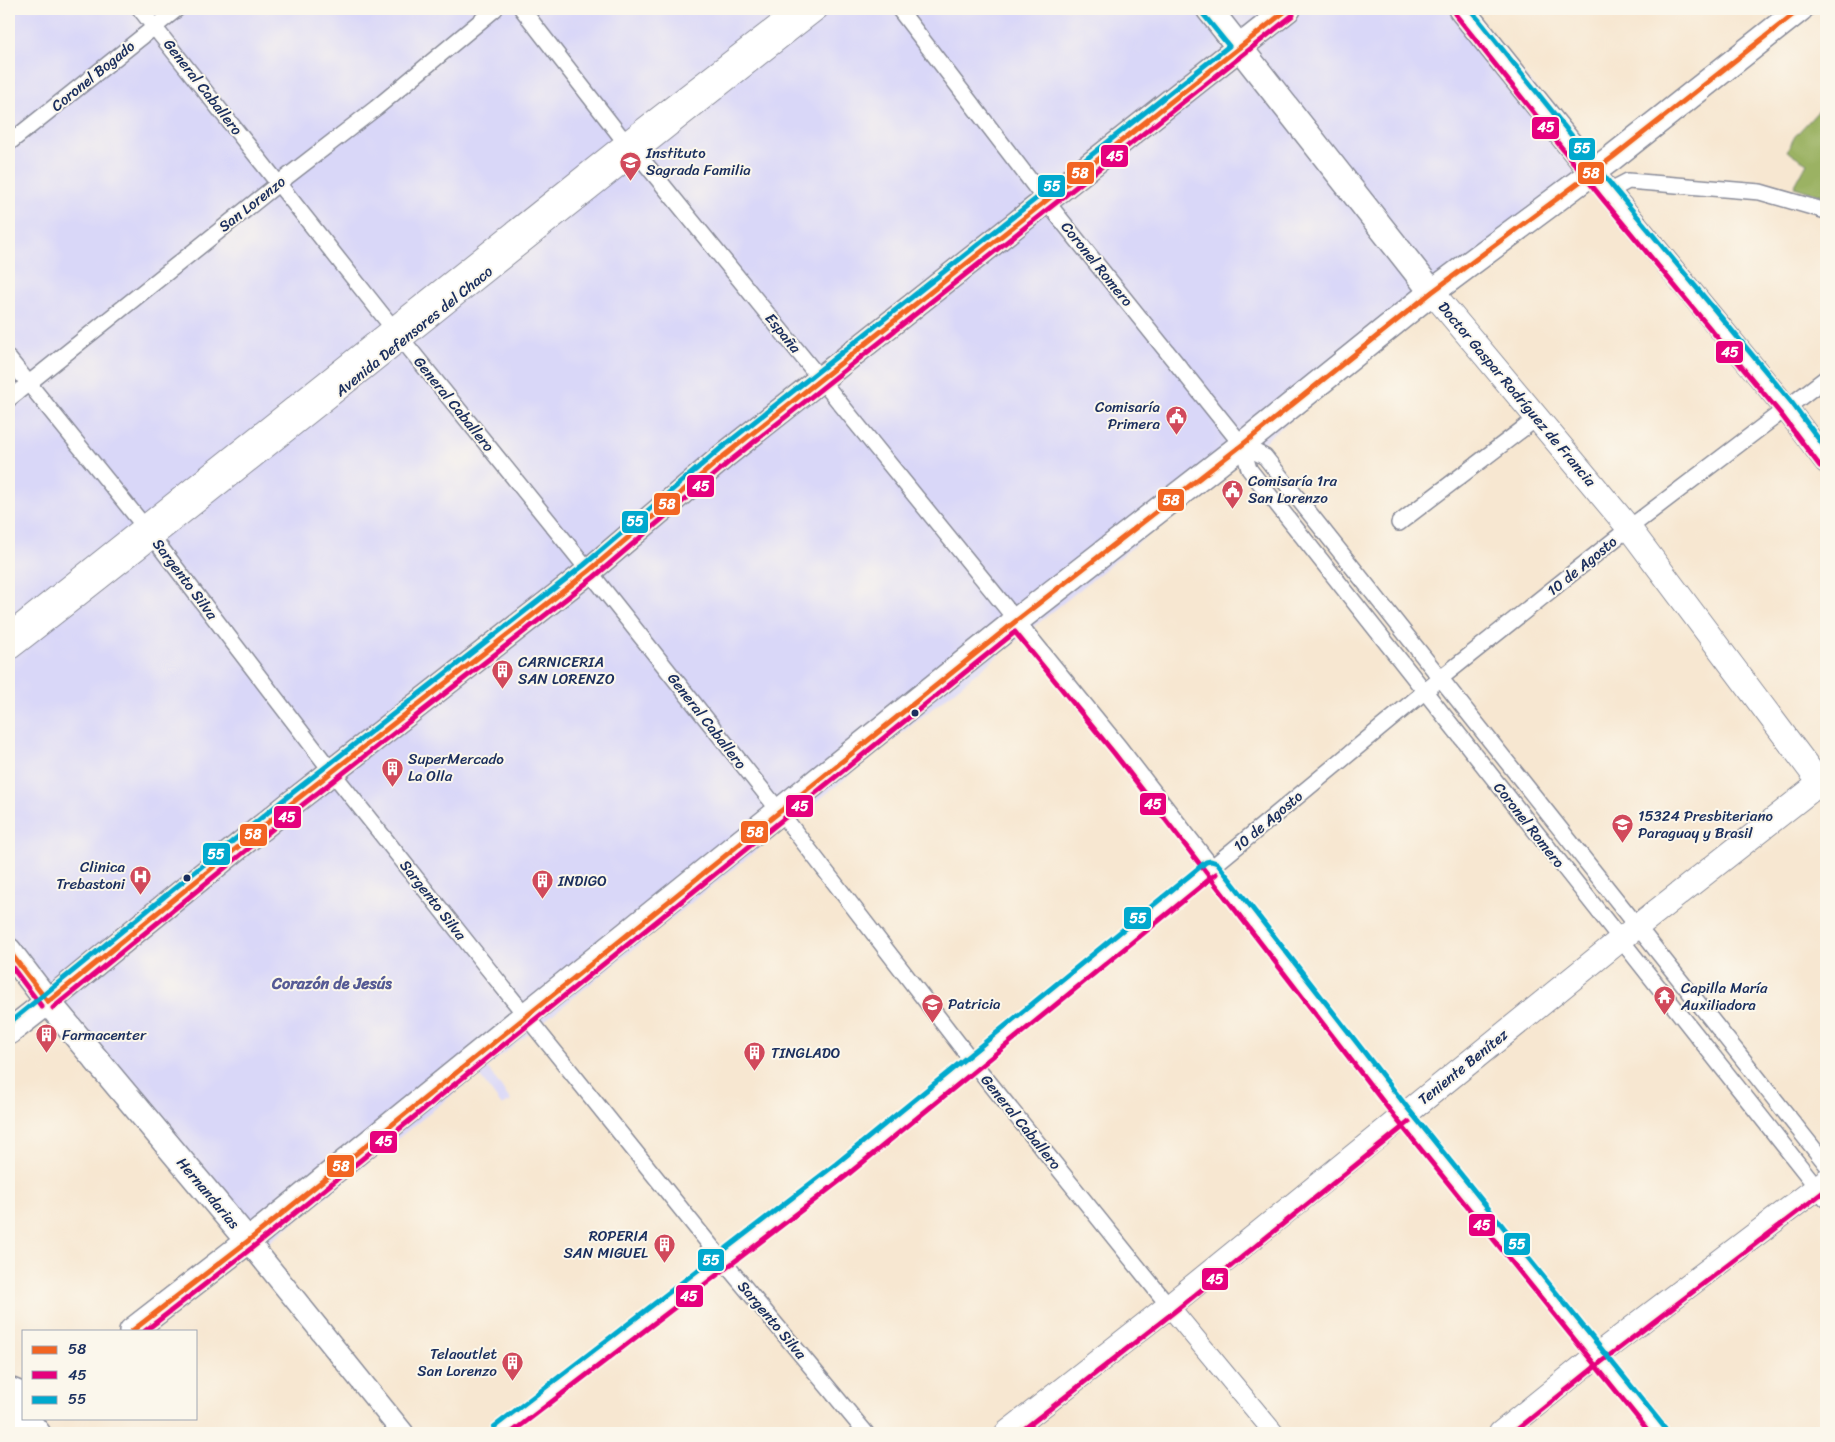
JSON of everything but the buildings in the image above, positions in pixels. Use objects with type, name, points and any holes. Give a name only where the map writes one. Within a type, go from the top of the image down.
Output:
[{"type":"highway","name":"Doctor Gaspar Rodríguez de Francia","points":[[1209,9],[1432,292]]},
{"type":"highway","points":[[9,1032],[332,772],[589,571],[725,456],[821,379],[1288,9]]},
{"type":"highway","points":[[1460,9],[1592,172]]},
{"type":"highway","points":[[133,1330],[248,1241],[1016,621],[1242,445],[1432,292],[1613,157],[1800,9]]},
{"type":"highway","name":"Hernandarias","points":[[9,951],[48,1002],[248,1241]]},
{"type":"highway","points":[[9,1392],[22,1395]]},
{"type":"main road","points":[[1592,172],[1786,408],[1826,461]]},
{"type":"main road","name":"Doctor Gaspar Rodríguez de Francia","points":[[1432,292],[1629,528],[1824,784]]},
{"type":"main road","name":"Teniente Benítez","points":[[1008,1433],[1169,1306],[1629,934],[1824,784]]},
{"type":"main road","points":[[1501,1433],[1596,1356],[1823,1190]]},
{"type":"main road","name":"Hernandarias","points":[[248,1241],[402,1433]]},
{"type":"main road","points":[[9,1392],[22,1409]]},
{"type":"main road","points":[[9,1431],[24,1420]]},
{"type":"main road","points":[[29,1420],[40,1433]]},
{"type":"street","name":"General Caballero","points":[[140,9],[397,334],[589,571],[780,812],[972,1061],[1274,1433]]},
{"type":"street","name":"Coronel Bogado","points":[[9,143],[177,9]]},
{"type":"street","name":"San Lorenzo","points":[[9,398],[376,108],[495,9]]},
{"type":"street","name":"España","points":[[522,9],[631,147],[1120,748],[1404,1116],[1659,1433]]},
{"type":"street","name":"Avenida Defensores del Chaco","points":[[9,651],[149,532],[631,147],[797,9]]},
{"type":"street","name":"Avenida Defensores del Chaco","points":[[631,147],[818,9]]},
{"type":"street","name":"Coronel Romero","points":[[899,9],[1046,200],[1242,445],[1249,469],[1424,692],[1826,1164]]},
{"type":"street","points":[[1613,157],[1628,181]]},
{"type":"street","points":[[1607,192],[1628,181],[1760,192],[1826,211]]},
{"type":"street","name":"Sargento Silva","points":[[9,359],[149,532],[332,772],[525,1016],[866,1433]]},
{"type":"street","name":"10 de Agosto","points":[[499,1433],[841,1170],[1441,678],[1629,528],[1826,378]]},
{"type":"street","points":[[1399,523],[1537,418]]},
{"type":"street","name":"Coronel Romero","points":[[1242,445],[1265,456],[1441,678],[1629,934],[1823,1190]]},
{"type":"street","name":"Avenida Defensores del Chaco","points":[[9,634],[149,532]]},
{"type":"shaded area","points":[[9,9],[1471,9],[1601,170],[487,1067],[511,1101],[502,1106],[478,1074],[253,1255],[9,958]]},
{"type":"green space","points":[[1821,108],[1826,114],[1826,197],[1794,187],[1807,163],[1787,151],[1795,136]]},
{"type":"transit line","name":"58","points":[[48,1002],[287,807],[589,571],[725,455],[1288,9]]},
{"type":"transit line","name":"55","points":[[1470,9],[1613,187],[1792,403],[1826,449]]},
{"type":"transit line","name":"58","points":[[133,1330],[248,1241],[1016,621],[1242,445],[1432,292],[1613,157],[1800,9]]},
{"type":"transit line","name":"55","points":[[9,1023],[282,801],[584,565],[720,449],[1229,46],[1203,14]]},
{"type":"transit line","name":"45","points":[[1455,14],[1601,197],[1780,413],[1820,466]]},
{"type":"transit line","name":"45","points":[[53,1008],[292,813],[594,577],[730,461],[1293,15]]},
{"type":"transit line","name":"45","points":[[146,1330],[253,1247],[1015,632],[1114,753],[1398,1121],[1650,1433]]},
{"type":"transit line","name":"55","points":[[494,1427],[836,1164],[1206,862],[1211,861],[1217,863],[1410,1111],[1665,1428]]},
{"type":"transit line","name":"45","points":[[511,1433],[846,1176],[1216,874]]},
{"type":"transit line","name":"58","points":[[9,951],[48,1002]]},
{"type":"transit line","name":"45","points":[[9,963],[42,1007]]},
{"type":"transit line","name":"45","points":[[1019,1433],[1174,1312],[1409,1122]]},
{"type":"transit line","name":"45","points":[[1513,1433],[1601,1362],[1826,1190]]},
{"type":"place","name":"Instituto Sagrada Familia","points":[[630,181]]},
{"type":"place","name":"Comisaría Primera","points":[[1176,435]]},
{"type":"place","name":"Comisaría 1ra San Lorenzo","points":[[1232,509]]},
{"type":"place","name":"CARNICERIA SAN LORENZO","points":[[502,690]]},
{"type":"place","name":"SuperMercado La Olla","points":[[392,787]]},
{"type":"place","name":"15324 Presbiteriano Paraguay y Brasil","points":[[1622,844]]},
{"type":"place","name":"Clinica Trebastoni","points":[[141,895]]},
{"type":"place","name":"INDIGO","points":[[542,900]]},
{"type":"place","name":"Capilla María Auxiliadora","points":[[1665,1016]]},
{"type":"place","name":"Patricia","points":[[932,1023]]},
{"type":"place","name":"Farmacenter","points":[[46,1054]]},
{"type":"place","name":"TINGLADO","points":[[755,1072]]},
{"type":"place","name":"ROPERIA SAN MIGUEL","points":[[664,1264]]},
{"type":"place","name":"Telaoutlet San Lorenzo","points":[[513,1382]]},
{"type":"district","name":"Corazón de Jesús","points":[[332,983]]}]
